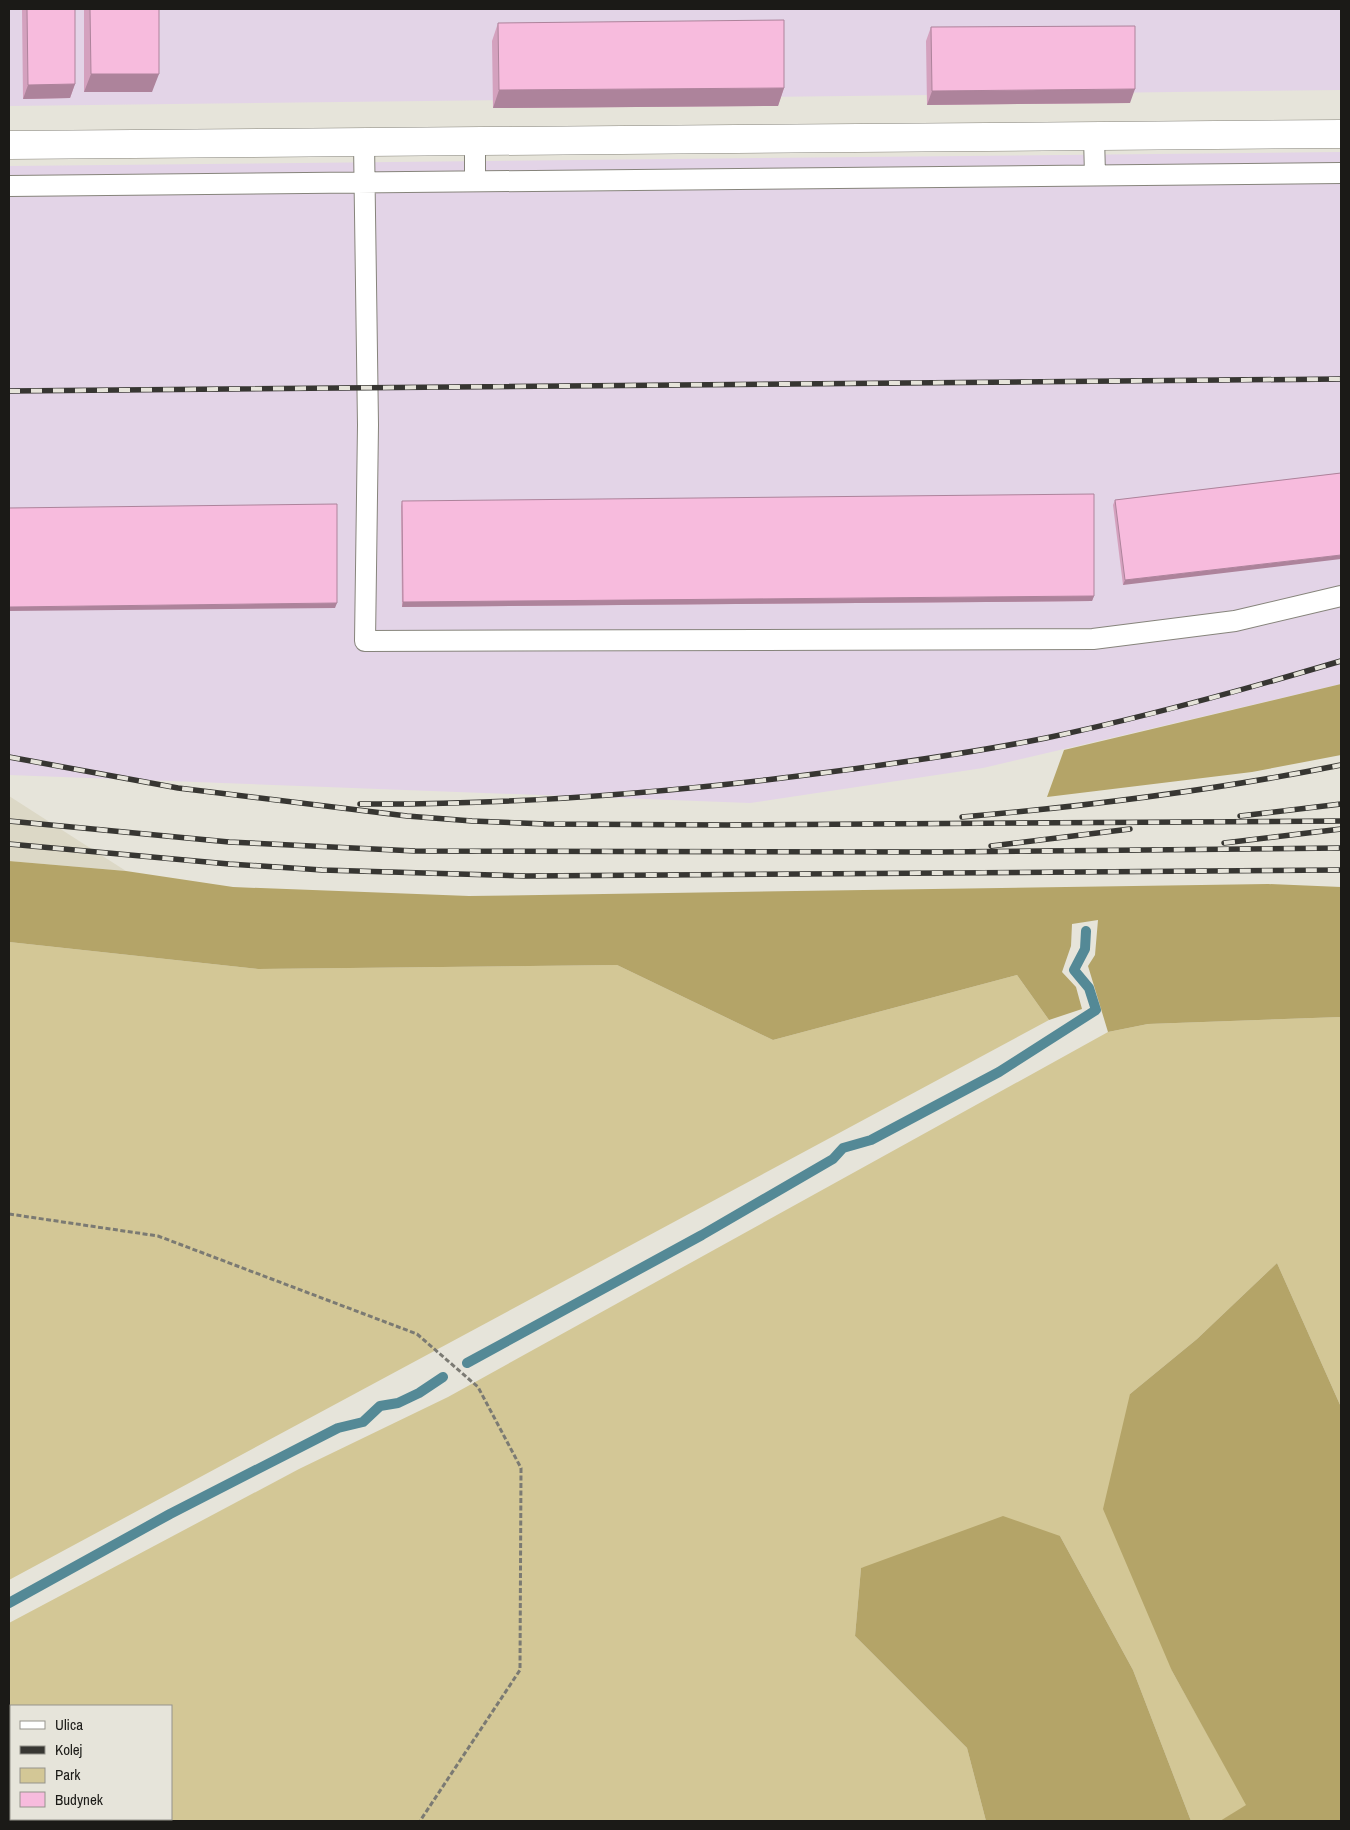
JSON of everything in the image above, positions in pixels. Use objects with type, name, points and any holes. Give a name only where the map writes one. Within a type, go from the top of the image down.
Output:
[{"type":"street","points":[[9,145],[1341,134]]},
{"type":"lane","points":[[1094,136],[1094,175]]},
{"type":"lane","points":[[475,142],[475,181]]},
{"type":"lane","points":[[364,143],[368,424],[365,640],[819,641],[1093,639],[1235,621],[1341,596]]},
{"type":"lane","points":[[9,186],[1341,173]]},
{"type":"path","points":[[9,1214],[158,1236],[417,1334],[478,1387],[521,1468],[520,1670],[420,1821]]},
{"type":"shaded area","points":[[9,9],[1341,9],[1341,90],[9,106]]},
{"type":"shaded area","points":[[1341,152],[1341,684],[983,768],[750,803],[9,775],[9,166]]},
{"type":"shaded area","points":[[1341,684],[1341,755],[1252,772],[1047,797],[1064,750]]},
{"type":"shaded area","points":[[9,796],[126,871],[9,861]]},
{"type":"shaded area","points":[[9,861],[126,871],[233,887],[469,896],[1268,884],[1341,887],[1341,1017],[1148,1024],[1108,1032],[1088,966],[1095,955],[1098,920],[1072,924],[1071,946],[1062,972],[1076,987],[1082,1009],[1049,1020],[1017,975],[773,1040],[617,965],[258,969],[9,942]]},
{"type":"shaded area","points":[[1277,1263],[1341,1407],[1341,1821],[1220,1821],[1246,1805],[1172,1671],[1103,1509],[1130,1394],[1197,1339]]},
{"type":"shaded area","points":[[1003,1516],[1060,1536],[1133,1670],[1191,1821],[986,1821],[967,1748],[855,1636],[861,1568]]},
{"type":"green space","points":[[9,942],[258,969],[617,965],[773,1040],[1017,975],[1049,1020],[9,1580]]},
{"type":"green space","points":[[1341,1017],[1341,1407],[1277,1263],[1197,1339],[1130,1394],[1172,1671],[1247,1805],[1221,1821],[1191,1821],[1133,1670],[1060,1536],[861,1568],[855,1636],[967,1748],[986,1821],[9,1821],[9,1623],[299,1469],[448,1397],[1108,1032],[1148,1024]]},
{"type":"building","points":[[27,9],[75,9],[75,84],[28,85]]},
{"type":"building","points":[[90,9],[159,9],[159,74],[91,74]]},
{"type":"building","points":[[784,20],[784,88],[499,90],[498,23]]},
{"type":"building","points":[[1135,26],[1135,89],[932,91],[931,27]]},
{"type":"building","points":[[1341,473],[1341,555],[1125,580],[1115,500]]},
{"type":"building","points":[[1094,494],[1094,596],[403,602],[402,501]]},
{"type":"building","points":[[337,504],[337,603],[9,607],[9,508]]},
{"type":"waterway","points":[[467,1363],[702,1235],[833,1159],[843,1148],[871,1140],[999,1072],[1096,1010],[1089,988],[1074,970],[1085,949],[1086,931]]},
{"type":"waterway","points":[[9,1603],[170,1514],[338,1428],[363,1422],[380,1406],[398,1403],[419,1393],[443,1377]]},
{"type":"railway","points":[[9,391],[1341,379]]},
{"type":"railway","points":[[360,804],[516,801],[671,790],[910,761],[1083,730],[1194,702],[1341,661]]},
{"type":"railway","points":[[9,757],[178,788],[407,816],[472,821],[546,824],[727,825],[1341,821]]},
{"type":"railway","points":[[962,817],[1152,796],[1247,782],[1341,765]]},
{"type":"railway","points":[[1240,816],[1341,804]]},
{"type":"railway","points":[[9,821],[229,842],[415,851],[941,852],[1341,848]]},
{"type":"railway","points":[[991,846],[1130,829]]},
{"type":"railway","points":[[1224,843],[1341,829]]},
{"type":"railway","points":[[9,844],[229,864],[322,870],[526,876],[1341,870]]}]
